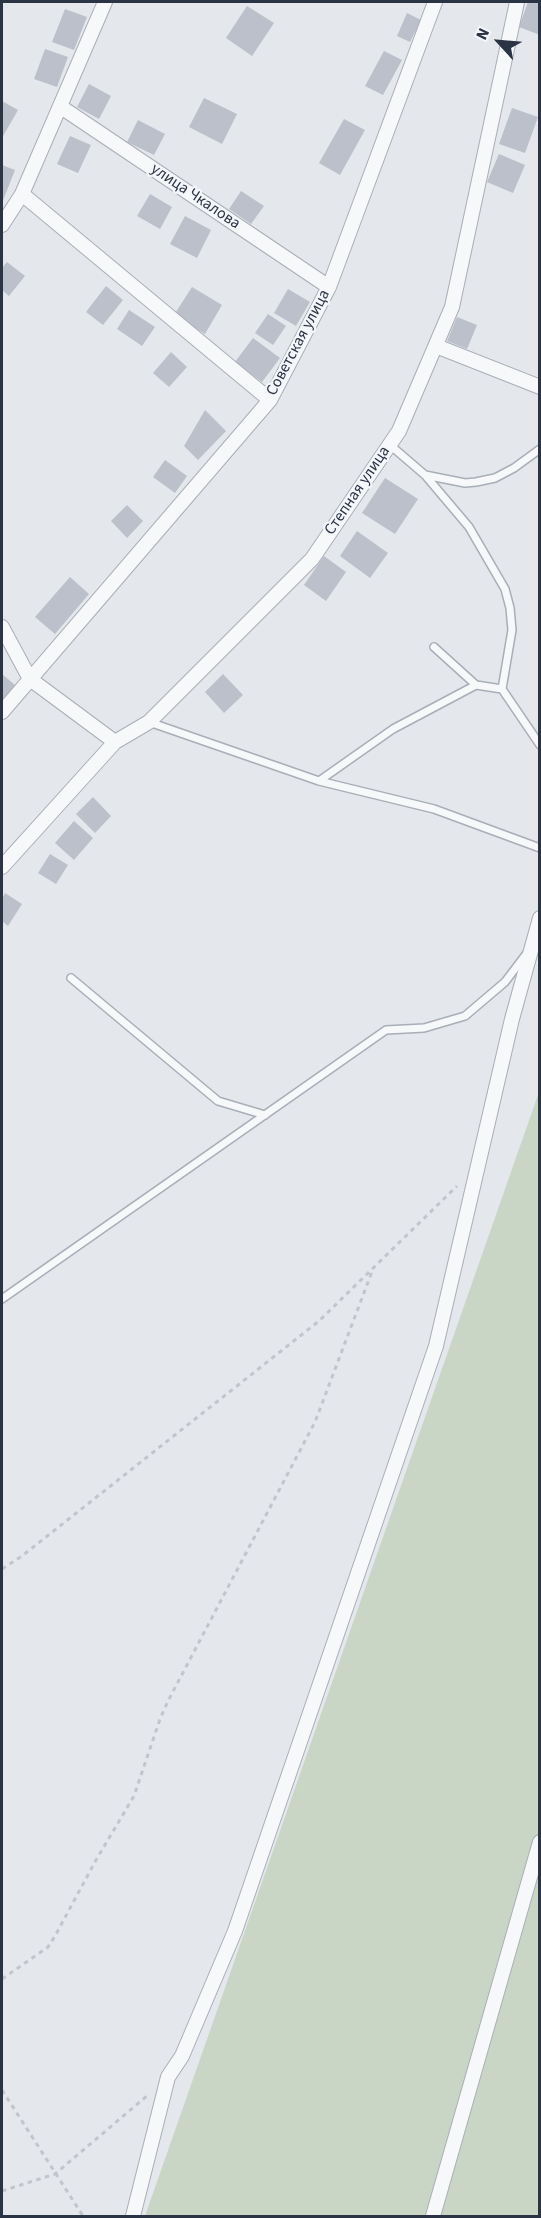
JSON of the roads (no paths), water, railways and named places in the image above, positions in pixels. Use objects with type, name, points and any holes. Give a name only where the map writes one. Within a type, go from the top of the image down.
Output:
[{"type":"street","points":[[2,225],[22,194],[105,2]]},
{"type":"street","name":"Советская улица","points":[[2,712],[270,400],[329,287],[435,2]]},
{"type":"street","name":"Степная улица","points":[[2,867],[115,742],[149,722],[312,559],[399,431],[452,307],[517,2]]},
{"type":"street","name":"улица Чкалова","points":[[61,106],[329,287]]},
{"type":"street","points":[[22,194],[270,400]]},
{"type":"street","points":[[436,346],[540,387]]},
{"type":"street","points":[[2,627],[30,679],[115,742]]},
{"type":"street","points":[[133,2217],[168,2077],[182,2056],[235,1931],[436,1346],[512,1019],[540,918]]},
{"type":"street","points":[[433,2217],[540,1842]]},
{"type":"lane","points":[[390,445],[425,475],[469,527],[504,589],[510,608],[512,630],[502,689],[540,745]]},
{"type":"lane","points":[[425,475],[476,483],[495,478],[540,450]]},
{"type":"lane","points":[[434,647],[476,685],[502,689]]},
{"type":"lane","points":[[319,781],[393,729],[430,707],[476,685]]},
{"type":"lane","points":[[149,722],[319,781],[434,809],[540,848]]},
{"type":"lane","points":[[2,1299],[386,1030],[424,1028],[465,1016],[505,982],[532,945]]},
{"type":"lane","points":[[71,978],[218,1101],[265,1115]]}]
